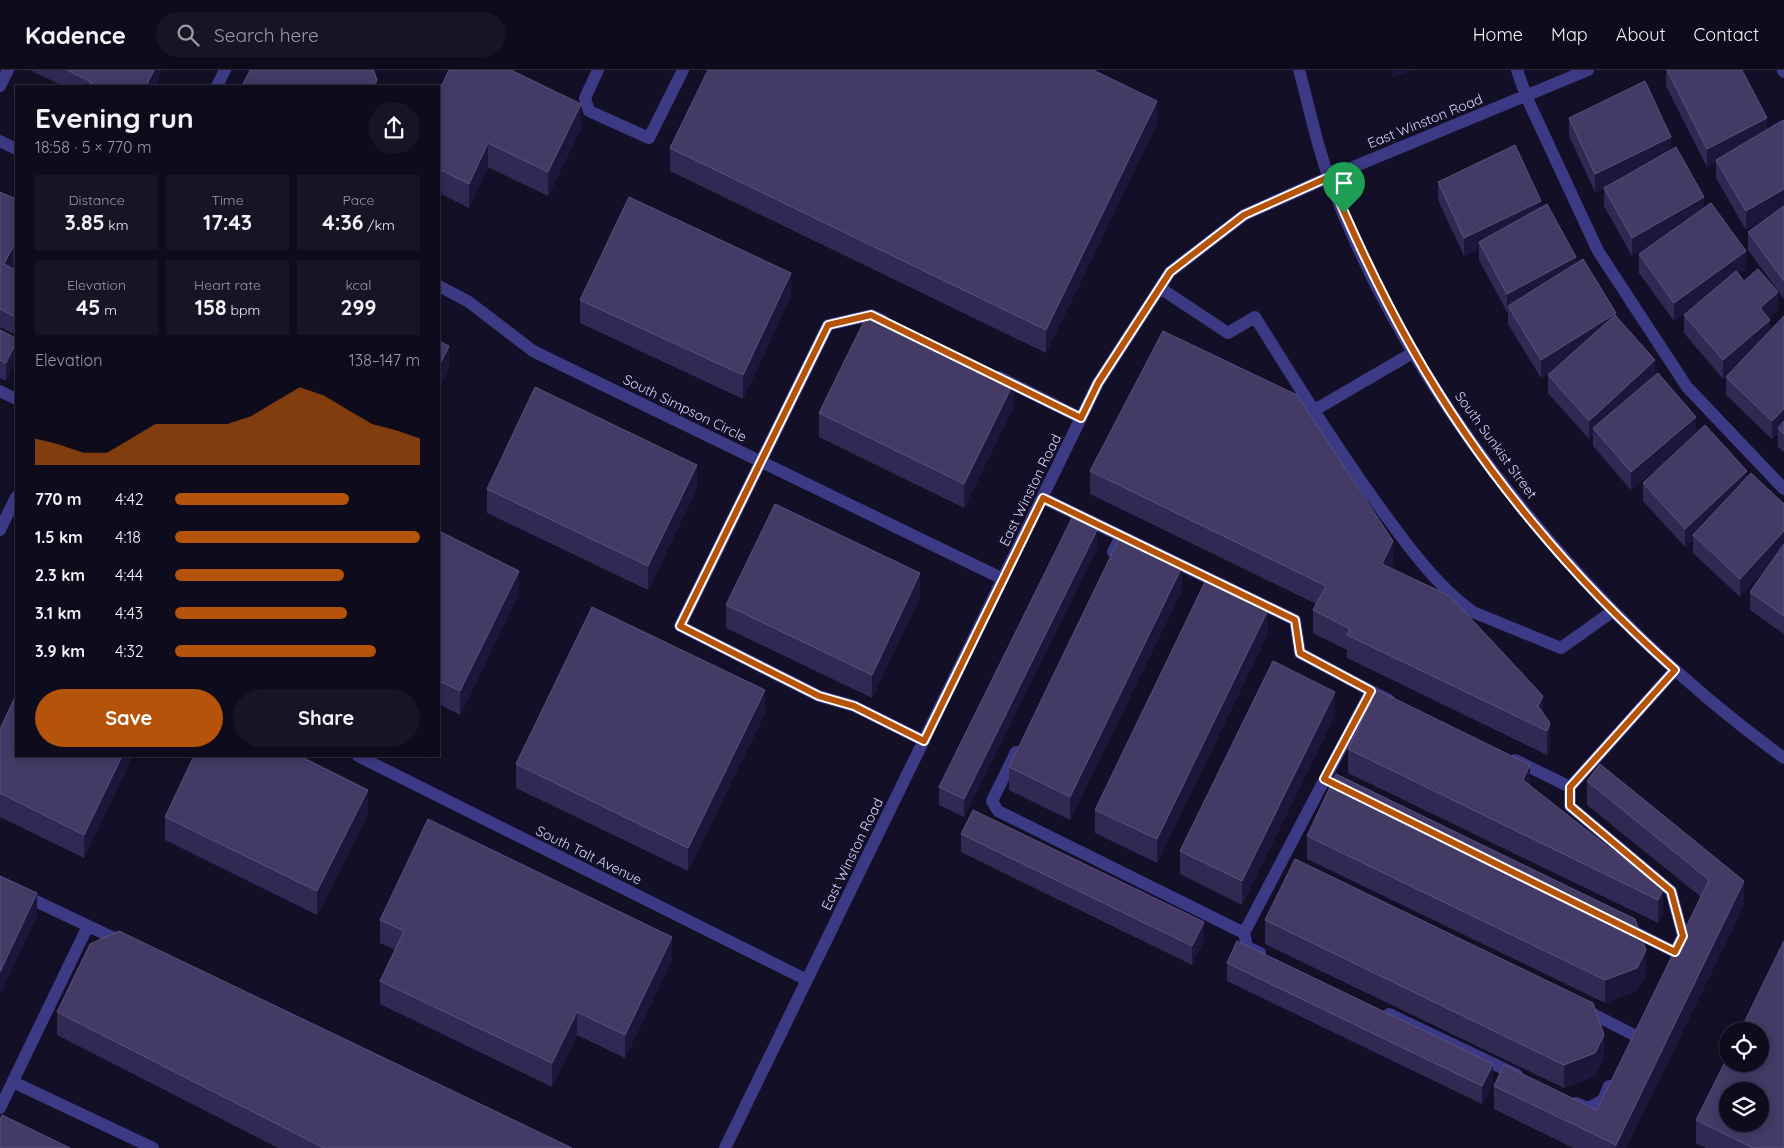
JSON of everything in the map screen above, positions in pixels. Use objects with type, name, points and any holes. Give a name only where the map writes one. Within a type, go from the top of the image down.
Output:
[{"type":"street","points":[[0,86],[8,70]]},
{"type":"street","points":[[218,85],[225,70]]},
{"type":"street","points":[[598,70],[584,98],[589,111],[649,138],[683,70]]},
{"type":"street","name":"South Sunkist Street","points":[[1299,70],[1329,177],[1359,248],[1414,352],[1448,407],[1511,494],[1563,558],[1612,611],[1675,670],[1784,758]]},
{"type":"street","points":[[1518,70],[1526,96],[1598,251],[1681,379],[1784,489]]},
{"type":"street","name":"East Winston Road","points":[[725,1148],[1098,383],[1170,272],[1244,215],[1329,177],[1588,70]]},
{"type":"street","points":[[0,141],[15,148]]},
{"type":"street","name":"South Simpson Circle","points":[[440,287],[469,302],[533,351],[1003,580]]},
{"type":"street","points":[[1160,288],[1228,333],[1255,317],[1313,411],[1408,547],[1462,605],[1473,612],[1561,648],[1612,611]]},
{"type":"street","points":[[898,328],[871,315],[828,325],[680,626],[819,696],[854,706],[924,741]]},
{"type":"street","points":[[1313,411],[1414,352]]},
{"type":"street","points":[[987,371],[1081,418]]},
{"type":"street","points":[[0,391],[15,398]]},
{"type":"street","points":[[1043,498],[1295,620],[1300,653],[1397,703]]},
{"type":"street","points":[[0,530],[9,501]]},
{"type":"street","points":[[1108,562],[1121,536]]},
{"type":"street","points":[[1614,922],[1673,956],[1683,936],[1671,891],[1570,806],[1570,787],[1675,670]]},
{"type":"street","points":[[1274,960],[1247,947],[1244,933],[1286,862],[1329,781],[1371,691]]},
{"type":"street","points":[[1022,739],[992,801],[998,811],[1244,933]]},
{"type":"street","points":[[1500,753],[1570,787]]},
{"type":"street","name":"South Talt Avenue","points":[[360,757],[807,980]]},
{"type":"street","points":[[0,884],[133,947]]},
{"type":"street","points":[[0,1108],[88,926]]},
{"type":"street","points":[[1572,1004],[1634,1035]]},
{"type":"street","points":[[1382,1011],[1525,1078]]},
{"type":"street","points":[[1561,1096],[1588,1108],[1603,1100],[1615,1075]]},
{"type":"street","points":[[13,1082],[153,1148]]},
{"type":"building","points":[[67,70],[154,70],[146,85],[90,85],[91,82]]},
{"type":"building","points":[[250,70],[372,70],[377,80],[374,85],[242,85]]},
{"type":"building","points":[[449,70],[511,70],[581,104],[548,172],[488,143],[469,184],[440,170],[440,89]]},
{"type":"building","points":[[708,70],[1093,70],[1157,101],[1046,330],[670,148]]},
{"type":"building","points":[[1667,70],[1742,70],[1767,118],[1707,149]]},
{"type":"building","points":[[1645,81],[1671,137],[1595,174],[1569,118]]},
{"type":"building","points":[[1783,120],[1784,189],[1746,211],[1716,160]]},
{"type":"building","points":[[1515,145],[1541,201],[1464,238],[1438,182]]},
{"type":"building","points":[[1676,147],[1704,197],[1632,238],[1604,188]]},
{"type":"building","points":[[0,192],[15,199],[15,248],[13,247],[4,264],[15,270],[15,316],[0,309]]},
{"type":"building","points":[[629,197],[791,273],[743,375],[580,300]]},
{"type":"building","points":[[1711,203],[1746,251],[1674,303],[1639,254]]},
{"type":"building","points":[[1547,204],[1576,257],[1507,294],[1479,242]]},
{"type":"building","points":[[1784,206],[1784,281],[1748,232]]},
{"type":"building","points":[[1583,259],[1616,313],[1541,360],[1508,306]]},
{"type":"building","points":[[1758,269],[1778,292],[1760,308],[1770,320],[1723,360],[1684,315],[1736,271],[1744,281]]},
{"type":"building","points":[[869,311],[1014,382],[964,484],[819,413]]},
{"type":"building","points":[[1615,315],[1655,360],[1589,421],[1548,375]]},
{"type":"building","points":[[1784,316],[1784,409],[1772,421],[1726,377]]},
{"type":"building","points":[[0,330],[15,338],[15,344],[6,363],[0,360]]},
{"type":"building","points":[[1163,331],[1297,395],[1393,541],[1382,564],[1450,596],[1543,696],[1538,706],[1550,723],[1547,731],[1347,635],[1350,629],[1313,610],[1326,586],[1090,471]]},
{"type":"building","points":[[440,342],[449,346],[440,364]]},
{"type":"building","points":[[1658,373],[1696,417],[1631,472],[1593,428]]},
{"type":"building","points":[[535,387],[697,465],[648,566],[487,489]]},
{"type":"building","points":[[1784,421],[1784,434],[1778,428]]},
{"type":"building","points":[[1705,425],[1747,471],[1685,529],[1643,483]]},
{"type":"building","points":[[1751,473],[1784,504],[1784,531],[1740,579],[1693,535]]},
{"type":"building","points":[[775,504],[920,573],[872,675],[726,605]]},
{"type":"building","points":[[1072,518],[1097,530],[964,799],[939,787]]},
{"type":"building","points":[[440,532],[519,571],[460,691],[440,681]]},
{"type":"building","points":[[1120,537],[1182,567],[1070,797],[1009,767]]},
{"type":"building","points":[[1784,544],[1784,616],[1750,592]]},
{"type":"building","points":[[1206,580],[1268,610],[1157,839],[1095,810]]},
{"type":"building","points":[[592,607],[765,690],[688,848],[516,764]]},
{"type":"building","points":[[1273,661],[1335,692],[1242,881],[1180,851]]},
{"type":"building","points":[[1377,690],[1530,765],[1523,780],[1663,890],[1658,900],[1348,749]]},
{"type":"building","points":[[15,697],[15,757],[122,757],[84,835],[0,793],[0,729]]},
{"type":"building","points":[[194,757],[302,757],[368,790],[317,891],[165,817]]},
{"type":"building","points":[[1600,764],[1744,881],[1616,1145],[1494,1086],[1504,1065],[1597,1110],[1709,880],[1587,781]]},
{"type":"building","points":[[1336,774],[1635,919],[1646,950],[1637,968],[1605,980],[1307,836]]},
{"type":"building","points":[[973,810],[1204,922],[1192,946],[961,834]]},
{"type":"building","points":[[428,819],[672,937],[625,1035],[577,1012],[552,1063],[380,981],[404,931],[380,920]]},
{"type":"building","points":[[1295,859],[1593,1003],[1604,1035],[1595,1053],[1564,1065],[1265,920]]},
{"type":"building","points":[[0,876],[37,893],[0,972]]},
{"type":"building","points":[[119,931],[572,1148],[324,1148],[57,1012],[90,944]]},
{"type":"building","points":[[1237,941],[1493,1064],[1482,1086],[1227,963]]},
{"type":"building","points":[[1784,941],[1784,1148],[1753,1148],[1720,1132],[1769,1132],[1769,1082],[1719,1082],[1719,1131],[1696,1120],[1720,1072],[1769,1072],[1769,1022],[1744,1022]]},
{"type":"building","points":[[2,1115],[70,1148],[0,1148],[0,1120]]},
{"type":"route","points":[[1329,177],[1344,213],[1384,298],[1414,352],[1448,407],[1484,457],[1511,494],[1563,558],[1643,642],[1675,670],[1570,787],[1570,806],[1671,891],[1683,936],[1675,952],[1324,779],[1371,691],[1300,653],[1295,620],[1043,498],[924,741],[854,706],[819,696],[680,626],[781,417],[828,325],[871,315],[1081,418],[1098,383],[1170,272],[1244,215],[1329,177]]}]
